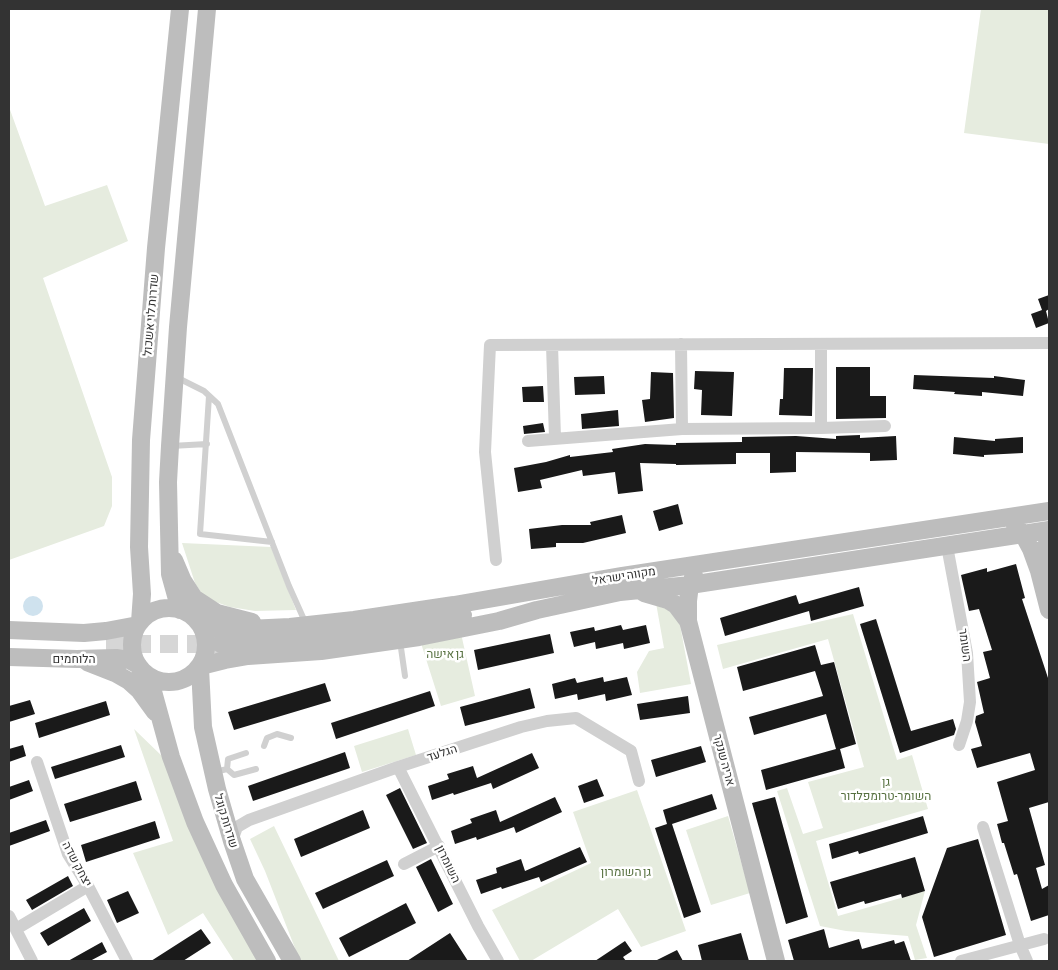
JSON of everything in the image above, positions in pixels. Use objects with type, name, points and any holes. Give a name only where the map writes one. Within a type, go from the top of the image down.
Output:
[{"type":"main road","name":"שדרות לוי אשכול","points":[[139,624],[142,601],[139,530],[141,440],[156,248],[180,9]]},
{"type":"main road","points":[[180,610],[170,574],[170,446],[174,376],[208,9]]},
{"type":"main road","name":"מקווה ישראל","points":[[199,622],[214,628],[227,630],[298,626],[402,614],[535,590],[1049,511]]},
{"type":"main road","points":[[1002,518],[1015,526],[1031,549],[1049,610]]},
{"type":"main road","name":"מקווה ישראל","points":[[200,667],[242,657],[321,651],[402,640],[489,623],[537,610],[633,590],[690,585],[1049,530]]},
{"type":"main road","points":[[1039,571],[1042,554],[1049,541]]},
{"type":"main road","points":[[169,548],[186,588],[203,605],[217,613],[244,621],[298,626]]},
{"type":"main road","points":[[690,585],[696,573],[708,564]]},
{"type":"main road","name":"אריה שנקר","points":[[690,585],[688,621],[776,961]]},
{"type":"main road","points":[[221,644],[310,638],[438,620],[517,604],[535,590]]},
{"type":"main road","points":[[633,590],[668,600],[676,605],[688,621]]},
{"type":"main road","points":[[517,604],[537,610]]},
{"type":"main road","points":[[167,608],[180,610],[192,615],[199,622],[206,638],[207,648],[200,667],[184,680],[177,682],[159,681],[144,671],[132,650],[134,633],[139,624],[150,613],[167,608]]},
{"type":"main road","name":"הלוחמים","points":[[9,630],[84,633],[106,631],[139,624]]},
{"type":"main road","points":[[9,641],[106,644]]},
{"type":"main road","name":"הלוחמים","points":[[9,657],[123,658],[144,671]]},
{"type":"main road","points":[[77,659],[115,673],[134,686],[151,706],[164,731]]},
{"type":"main road","name":"שדרות קוגל","points":[[200,667],[203,727],[220,771],[232,841],[245,878],[292,961]]},
{"type":"main road","name":"שדרות קוגל","points":[[144,671],[184,792],[205,846],[224,885],[267,961]]},
{"type":"street","points":[[496,560],[485,452],[490,345],[1049,343]]},
{"type":"street","points":[[681,344],[682,429]]},
{"type":"street","points":[[821,344],[821,428]]},
{"type":"street","points":[[552,345],[555,438]]},
{"type":"street","points":[[528,441],[682,429],[885,426]]},
{"type":"street","name":"השומר","points":[[947,546],[967,653],[969,681],[970,702],[967,721],[959,745]]},
{"type":"street","name":"הגלעד","points":[[232,841],[236,826],[249,820],[398,767],[521,728],[548,722],[576,718],[631,751],[639,781]]},
{"type":"street","name":"יצחק שדה","points":[[37,762],[68,854],[88,886],[127,961]]},
{"type":"street","name":"השומרון","points":[[398,767],[478,926],[498,961]]},
{"type":"street","points":[[984,827],[1020,944],[1028,961],[1046,936]]},
{"type":"street","points":[[404,864],[439,846]]},
{"type":"street","points":[[16,929],[88,886]]},
{"type":"street","points":[[9,916],[32,961]]},
{"type":"street","points":[[961,961],[1046,936]]},
{"type":"lane","points":[[174,376],[204,391],[218,404],[272,542],[298,626]]},
{"type":"lane","points":[[209,396],[200,534],[272,542]]},
{"type":"lane","points":[[170,446],[207,444]]},
{"type":"lane","points":[[402,640],[401,648],[405,676]]},
{"type":"lane","points":[[264,746],[267,738],[277,734],[291,738]]},
{"type":"lane","points":[[246,753],[228,759],[220,771],[234,775],[256,769]]},
{"type":"green space","points":[[981,9],[1049,9],[1049,144],[964,133]]},
{"type":"green space","points":[[9,107],[45,206],[107,185],[128,241],[43,278],[112,477],[112,506],[104,526],[9,560]]},
{"type":"green space","points":[[182,543],[271,547],[296,610],[255,611],[230,607],[213,601],[202,594],[195,583]]},
{"type":"green space","points":[[656,603],[673,613],[680,625],[691,684],[640,693],[637,672],[649,651],[664,648]]},
{"type":"green space","name":"גן השומר-טרומפלדור","points":[[853,614],[897,760],[912,755],[928,809],[816,841],[838,916],[925,891],[916,925],[927,958],[915,960],[908,936],[846,931],[820,926],[777,791],[787,788],[803,834],[823,828],[808,782],[864,767],[828,639],[723,669],[717,645]]},
{"type":"green space","name":"גן אישה","points":[[460,629],[475,696],[441,706],[419,637]]},
{"type":"green space","points":[[134,729],[163,757],[260,961],[234,961],[203,913],[168,935],[133,853],[173,841]]},
{"type":"green space","points":[[408,729],[416,755],[362,772],[354,746]]},
{"type":"green space","name":"גן השומרון","points":[[637,790],[686,931],[641,947],[618,909],[531,961],[520,961],[492,910],[591,863],[573,812]]},
{"type":"green space","points":[[728,816],[750,893],[711,905],[686,830]]},
{"type":"green space","points":[[274,826],[339,961],[300,961],[265,871],[250,839]]},
{"type":"water","points":[[33,596],[40,599],[43,606],[40,613],[33,616],[26,613],[23,606],[26,599]]},
{"type":"building","points":[[1049,295],[1049,309],[1046,311],[1049,323],[1036,328],[1031,314],[1042,310],[1038,299]]},
{"type":"building","points":[[836,367],[870,367],[870,396],[886,396],[886,418],[836,419]]},
{"type":"building","points":[[784,368],[813,368],[812,416],[779,415],[780,399],[783,399]]},
{"type":"building","points":[[695,371],[734,372],[732,416],[701,415],[702,390],[694,389]]},
{"type":"building","points":[[651,372],[673,373],[674,418],[645,422],[642,400],[650,399]]},
{"type":"building","points":[[914,375],[994,378],[994,376],[1025,380],[1023,396],[982,392],[982,396],[913,389]]},
{"type":"building","points":[[604,376],[605,394],[575,395],[574,377]]},
{"type":"building","points":[[543,386],[544,402],[523,402],[522,387]]},
{"type":"building","points":[[618,410],[619,426],[582,429],[581,414]]},
{"type":"building","points":[[543,423],[545,432],[524,434],[523,426]]},
{"type":"building","points":[[860,435],[860,438],[896,436],[897,460],[870,461],[870,453],[796,452],[796,472],[770,473],[770,453],[736,453],[736,464],[676,465],[640,463],[643,491],[618,494],[615,472],[583,476],[582,470],[540,480],[542,488],[518,492],[514,468],[570,455],[570,457],[613,452],[612,449],[645,444],[676,445],[676,443],[742,442],[742,437],[796,436],[836,439],[836,436]]},
{"type":"building","points":[[954,437],[995,441],[995,439],[1023,437],[1023,453],[984,455],[984,457],[953,454]]},
{"type":"building","points":[[678,504],[683,524],[659,531],[653,511]]},
{"type":"building","points":[[622,515],[626,533],[583,543],[556,543],[556,547],[531,549],[529,529],[562,525],[591,525],[590,522]]},
{"type":"building","points":[[1016,564],[1025,598],[1022,599],[1049,681],[1049,802],[1029,808],[1045,865],[1036,868],[1042,889],[1049,885],[1049,915],[1031,921],[1017,874],[1014,875],[997,824],[1008,821],[997,782],[1035,770],[1030,753],[977,768],[971,749],[982,746],[975,722],[976,716],[984,713],[977,682],[990,678],[983,652],[992,650],[979,609],[969,611],[961,575],[987,568],[987,572]]},
{"type":"building","points":[[859,587],[864,606],[811,621],[809,611],[725,636],[720,618],[796,595],[799,604]]},
{"type":"building","points":[[876,619],[911,731],[953,719],[956,729],[954,735],[900,753],[860,624]]},
{"type":"building","points":[[621,625],[623,630],[646,625],[650,643],[624,649],[623,643],[596,649],[595,642],[574,647],[570,632],[594,627],[595,631]]},
{"type":"building","points":[[550,634],[554,653],[478,670],[474,650]]},
{"type":"building","points":[[815,645],[821,665],[834,662],[856,744],[840,749],[845,768],[766,790],[761,770],[836,749],[826,714],[754,735],[749,717],[823,696],[815,671],[743,691],[737,667]]},
{"type":"building","points":[[603,677],[604,682],[627,677],[632,695],[606,701],[605,694],[578,700],[577,694],[555,699],[552,684],[575,678],[577,683]]},
{"type":"building","points":[[325,683],[331,701],[234,730],[228,712]]},
{"type":"building","points":[[530,688],[535,708],[465,726],[460,707]]},
{"type":"building","points":[[430,691],[435,706],[336,739],[331,723]]},
{"type":"building","points":[[688,696],[690,713],[640,720],[637,704]]},
{"type":"building","points":[[30,700],[35,714],[9,722],[9,706]]},
{"type":"building","points":[[106,701],[110,715],[39,738],[35,723]]},
{"type":"building","points":[[23,745],[26,756],[9,762],[9,749]]},
{"type":"building","points":[[121,745],[125,757],[55,779],[51,767]]},
{"type":"building","points":[[701,746],[706,762],[656,777],[651,760]]},
{"type":"building","points":[[345,752],[350,768],[253,801],[248,786]]},
{"type":"building","points":[[532,753],[539,768],[493,789],[491,783],[432,800],[428,786],[449,779],[447,774],[473,766],[477,778]]},
{"type":"building","points":[[597,779],[604,796],[584,803],[578,786]]},
{"type":"building","points":[[29,780],[33,791],[9,800],[9,787]]},
{"type":"building","points":[[136,781],[142,800],[70,822],[64,804]]},
{"type":"building","points":[[400,788],[427,843],[413,849],[386,795]]},
{"type":"building","points":[[712,794],[717,809],[672,824],[701,912],[684,918],[655,828],[667,824],[663,810]]},
{"type":"building","points":[[555,797],[562,812],[516,833],[514,827],[477,840],[476,837],[455,844],[451,831],[472,823],[470,819],[496,810],[500,822]]},
{"type":"building","points":[[775,797],[808,917],[786,924],[752,803]]},
{"type":"building","points":[[363,810],[370,828],[301,857],[294,839]]},
{"type":"building","points":[[923,816],[928,833],[859,854],[858,851],[832,859],[829,844]]},
{"type":"building","points":[[46,820],[50,831],[9,846],[9,833]]},
{"type":"building","points":[[155,821],[160,838],[86,862],[81,845]]},
{"type":"building","points":[[978,839],[1006,935],[934,957],[922,917],[947,848]]},
{"type":"building","points":[[580,847],[587,862],[541,882],[539,877],[481,894],[476,880],[497,873],[496,868],[521,859],[525,871]]},
{"type":"building","points":[[915,857],[925,891],[902,898],[901,894],[865,904],[864,901],[838,909],[830,882]]},
{"type":"building","points":[[431,859],[453,904],[438,912],[416,867]]},
{"type":"building","points":[[387,860],[394,876],[323,909],[315,893]]},
{"type":"building","points":[[68,876],[73,886],[32,910],[26,900]]},
{"type":"building","points":[[128,891],[139,913],[117,923],[107,900]]},
{"type":"building","points":[[406,903],[416,923],[349,957],[339,938]]},
{"type":"building","points":[[84,908],[91,921],[48,946],[40,933]]},
{"type":"building","points":[[201,929],[211,943],[183,961],[151,961]]},
{"type":"building","points":[[824,929],[829,948],[859,939],[862,949],[894,940],[895,944],[904,941],[911,961],[794,961],[788,940]]},
{"type":"building","points":[[450,933],[468,961],[407,961]]},
{"type":"building","points":[[741,933],[749,961],[702,961],[698,945]]},
{"type":"building","points":[[625,941],[632,951],[623,957],[626,961],[595,961]]},
{"type":"building","points":[[102,942],[107,952],[90,961],[68,961]]},
{"type":"building","points":[[677,950],[683,961],[655,961]]},
{"type":"tunnel","points":[[106,644],[221,644]]}]
